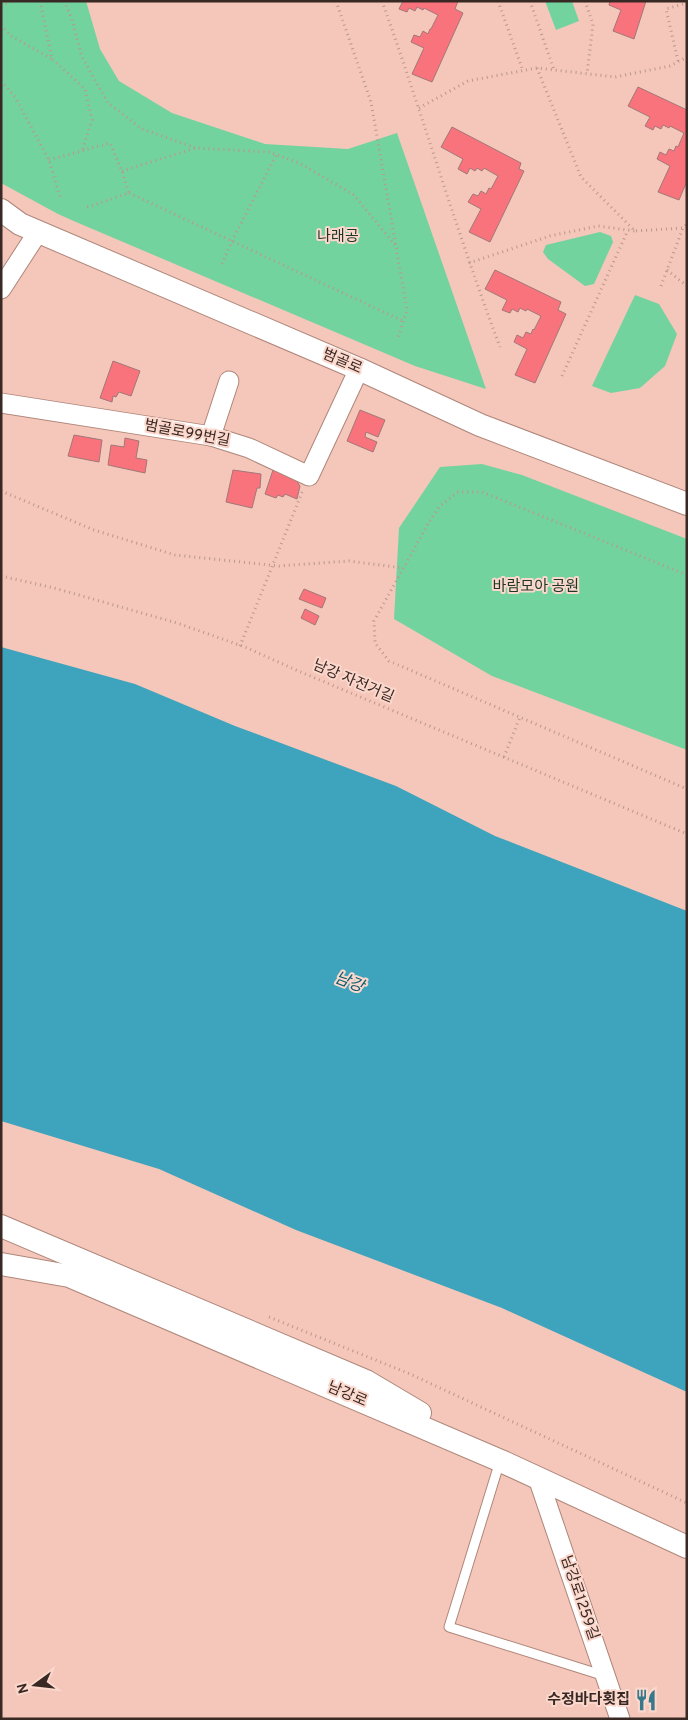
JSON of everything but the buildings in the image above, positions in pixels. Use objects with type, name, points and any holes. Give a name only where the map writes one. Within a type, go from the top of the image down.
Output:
[{"type":"street","name":"범골로","points":[[1,210],[20,224],[359,369],[480,425],[687,504]]},
{"type":"street","points":[[1,289],[38,232]]},
{"type":"street","points":[[310,476],[359,369]]},
{"type":"street","points":[[211,436],[229,381]]},
{"type":"street","name":"범골로99번길","points":[[1,404],[211,436],[249,448],[310,476]]},
{"type":"street","points":[[1,1226],[366,1382],[501,1461]]},
{"type":"street","name":"남강로","points":[[1,1264],[69,1276],[501,1461],[687,1547]]},
{"type":"street","name":"남강로1259길","points":[[538,1478],[620,1719]]},
{"type":"lane","points":[[501,1461],[449,1627],[605,1676]]},
{"type":"path","points":[[1,6],[13,1]]},
{"type":"path","points":[[40,1],[52,59]]},
{"type":"path","points":[[64,1],[72,19],[82,57],[108,103],[142,129],[196,148],[269,152],[299,163],[354,195],[395,245]]},
{"type":"path","points":[[336,1],[371,102],[406,310],[398,336]]},
{"type":"path","points":[[382,1],[469,263],[500,347]]},
{"type":"path","points":[[498,1],[523,71]]},
{"type":"path","points":[[530,1],[554,70]]},
{"type":"path","points":[[585,1],[593,24],[587,74]]},
{"type":"path","points":[[678,62],[666,9],[687,3]]},
{"type":"path","points":[[1,25],[11,36],[52,59],[85,89],[92,120],[82,151]]},
{"type":"path","points":[[419,108],[468,81],[537,68],[615,77],[670,66],[687,57]]},
{"type":"path","points":[[537,68],[580,177],[635,231]]},
{"type":"path","points":[[1,81],[15,97],[50,160],[60,197]]},
{"type":"path","points":[[50,160],[110,143],[129,193]]},
{"type":"path","points":[[122,171],[196,148]]},
{"type":"path","points":[[222,264],[276,155]]},
{"type":"path","points":[[85,208],[129,193],[403,322]]},
{"type":"path","points":[[661,286],[682,228],[687,224]]},
{"type":"path","points":[[469,263],[550,236],[598,226],[635,231],[682,228]]},
{"type":"path","points":[[562,376],[628,230]]},
{"type":"path","points":[[667,270],[687,286]]},
{"type":"path","points":[[240,646],[310,476]]},
{"type":"path","points":[[1,491],[94,530],[175,555],[272,565],[349,561],[403,568]]},
{"type":"path","points":[[687,575],[482,492],[458,492],[440,506],[429,522],[374,621],[375,643],[389,661],[687,789]]},
{"type":"path","name":"남강 자전거길","points":[[1,576],[54,588],[177,623],[240,646],[687,834]]},
{"type":"path","points":[[504,757],[520,717]]},
{"type":"green space","name":"나래공","points":[[1,1],[86,1],[100,49],[119,81],[172,113],[265,144],[348,149],[397,133],[486,389],[415,366],[76,222],[1,183]]},
{"type":"green space","points":[[545,1],[572,1],[579,21],[556,30]]},
{"type":"green space","points":[[600,232],[611,236],[613,242],[594,284],[585,286],[548,259],[543,252],[546,245]]},
{"type":"green space","points":[[635,295],[659,304],[677,334],[665,366],[640,388],[611,393],[592,386]]},
{"type":"green space","name":"바람모아 공원","points":[[482,464],[522,475],[687,539],[687,750],[492,676],[394,619],[399,528],[440,467]]},
{"type":"water","name":"남강","points":[[1,647],[135,684],[235,726],[396,786],[495,836],[687,911],[687,1392],[502,1308],[296,1230],[159,1169],[1,1121]]},
{"type":"place","name":"수정바다횟집","points":[[646,1700]]}]
